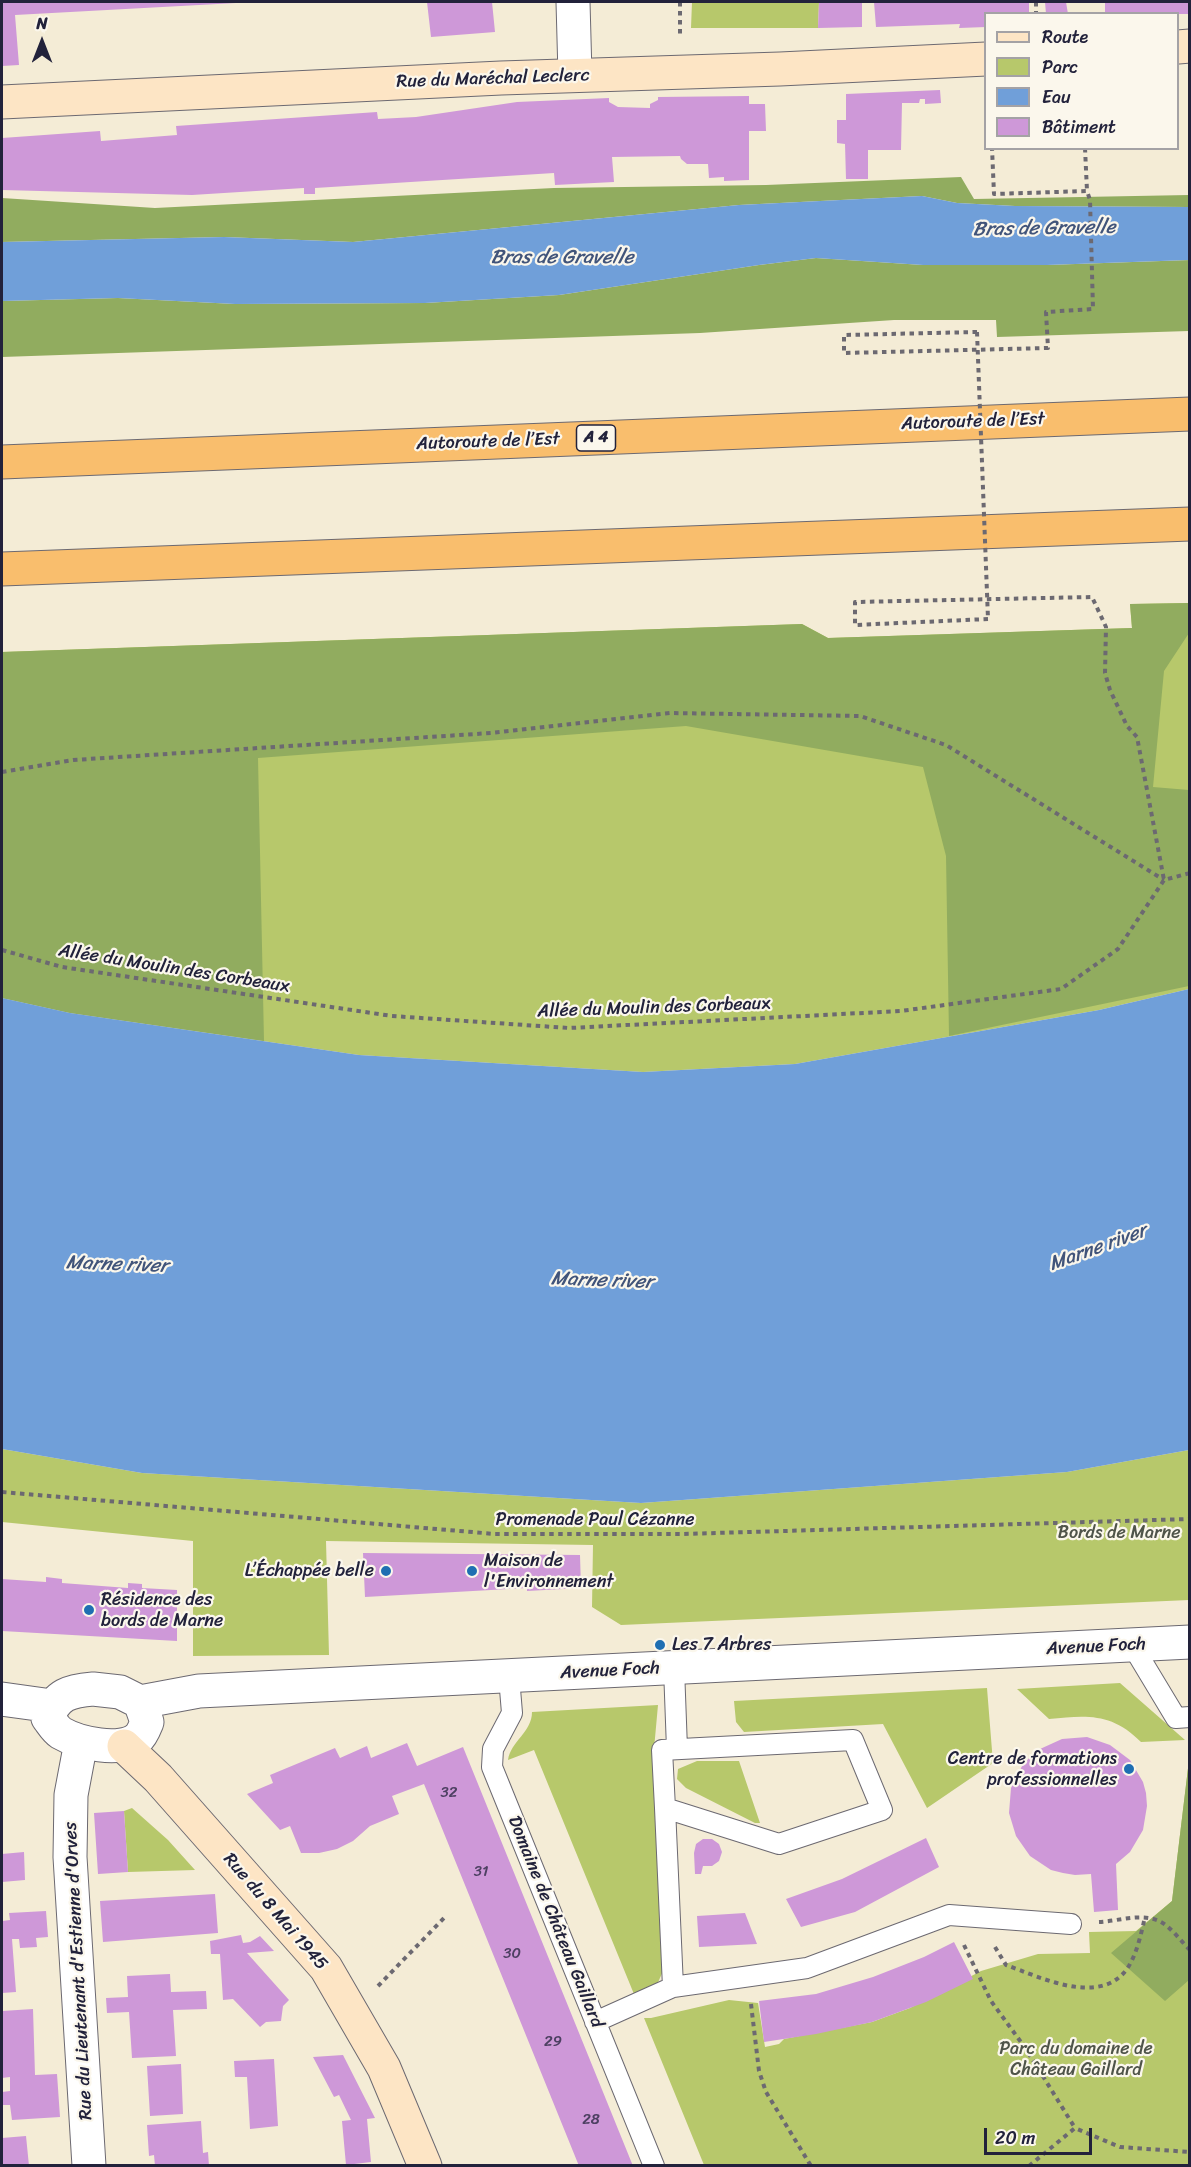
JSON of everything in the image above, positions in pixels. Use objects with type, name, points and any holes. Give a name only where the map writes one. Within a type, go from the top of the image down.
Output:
[{"type":"highway","name":"Autoroute de l’Est","points":[[2,462],[1190,414]]},
{"type":"highway","points":[[2,569],[1190,524]]},
{"type":"street","points":[[573,2],[575,75]]},
{"type":"street","name":"Rue du Maréchal Leclerc","points":[[2,102],[575,75],[780,69],[984,59]]},
{"type":"street","name":"Avenue Foch","points":[[140,1702],[199,1691],[1190,1642]]},
{"type":"street","points":[[93,1689],[120,1692],[140,1702],[147,1722],[139,1738],[123,1746],[81,1742],[58,1731],[48,1718],[52,1706],[61,1697],[73,1691],[93,1689]]},
{"type":"street","points":[[2,1699],[52,1706]]},
{"type":"street","name":"Rue du Lieutenant d'Estienne d'Orves","points":[[81,1742],[72,1795],[70,1857],[89,2166]]},
{"type":"street","name":"Rue du 8 Mai 1945","points":[[123,1746],[158,1778],[326,1968],[384,2068],[424,2166]]},
{"type":"lane","points":[[1132,1645],[1176,1718],[1190,1717]]},
{"type":"lane","points":[[674,1668],[677,1749]]},
{"type":"lane","name":"Domaine de Château Gaillard","points":[[509,1677],[512,1713],[493,1749],[492,1767],[654,2166]]},
{"type":"lane","points":[[665,1808],[779,1844],[882,1810],[854,1740],[662,1750],[673,1987]]},
{"type":"lane","points":[[595,2022],[673,1987],[807,1968],[949,1915],[1071,1924]]},
{"type":"path","points":[[680,2],[680,28]]},
{"type":"path","points":[[992,150],[994,194],[1087,191]]},
{"type":"path","points":[[1085,150],[1087,191],[1090,200],[1093,309],[1046,312],[1048,348],[844,353],[844,335],[977,332],[988,619],[855,625],[855,602],[1092,597],[1106,627],[1105,673],[1127,726],[1137,737],[1164,880]]},
{"type":"path","points":[[2,772],[73,760],[491,732],[670,713],[860,716],[946,745],[1164,880],[1190,873]]},
{"type":"path","name":"Allée du Moulin des Corbeaux","points":[[2,950],[62,967],[392,1016],[569,1028],[901,1011],[1061,989],[1118,949],[1164,880]]},
{"type":"path","name":"Promenade Paul Cézanne","points":[[2,1492],[495,1534],[682,1534],[1190,1519]]},
{"type":"path","points":[[375,1989],[446,1916]]},
{"type":"path","points":[[1006,1965],[1068,1986],[1082,1988],[1106,1984],[1126,1970],[1135,1954],[1145,1917]]},
{"type":"path","points":[[1092,1923],[1145,1917],[1156,1919],[1168,1926],[1190,1950]]},
{"type":"path","points":[[979,1973],[991,2001],[1026,2049],[1076,2128],[1120,2148],[1190,2152]]},
{"type":"path","points":[[751,2004],[759,2070],[766,2092],[811,2166]]},
{"type":"path","points":[[1029,2166],[1076,2128]]},
{"type":"green space","points":[[692,2],[819,2],[818,28],[691,28]]},
{"type":"green space","points":[[961,177],[974,199],[1189,195],[1190,207],[1015,206],[957,203],[922,196],[739,205],[353,242],[224,237],[2,242],[2,198],[155,208],[554,188],[766,185]]},
{"type":"green space","points":[[816,258],[923,265],[1047,265],[1190,260],[1189,331],[997,337],[996,320],[894,320],[700,333],[2,357],[2,301],[118,298],[235,304],[425,303],[559,295]]},
{"type":"green space","points":[[1189,603],[1189,989],[1099,1010],[795,1064],[643,1072],[359,1055],[70,1013],[2,998],[2,652],[802,624],[828,638],[1132,628],[1130,604]]},
{"type":"green space","points":[[1189,603],[1189,633],[1164,671],[1153,787],[1189,790],[1189,986],[949,1036],[946,856],[923,767],[686,726],[258,758],[264,1041],[70,1013],[2,998],[2,652],[802,624],[828,638],[1132,628],[1130,604]]},
{"type":"green space","name":"Bords de Marne","points":[[2,1449],[142,1473],[641,1503],[1067,1472],[1189,1450],[1189,1600],[621,1625],[592,1607],[593,1545],[326,1541],[329,1655],[193,1656],[193,1541],[2,1522]]},
{"type":"green space","points":[[1120,1683],[1185,1740],[1141,1742],[1120,1726],[1099,1718],[1049,1719],[1017,1689]]},
{"type":"green space","points":[[987,1688],[993,1763],[927,1808],[883,1724],[744,1732],[736,1722],[734,1701]]},
{"type":"green space","points":[[658,1705],[654,1749],[664,1969],[655,1989],[636,1999],[534,1750],[508,1760],[513,1747],[529,1725],[532,1712]]},
{"type":"green space","name":"Parc du domaine de Château Gaillard","points":[[1189,1760],[1189,2165],[704,2165],[644,2018],[729,2000],[758,2003],[765,2047],[779,2044],[784,2039],[872,2022],[910,2008],[981,1971],[1038,1954],[1090,1953],[1089,1932],[1136,1931],[1172,1901]]},
{"type":"green space","points":[[1189,1760],[1189,1980],[1165,2001],[1111,1953],[1172,1901]]},
{"type":"green space","points":[[697,1761],[739,1761],[760,1823],[755,1823],[686,1788],[677,1779],[678,1769]]},
{"type":"green space","points":[[132,1808],[168,1840],[195,1870],[128,1872],[124,1811]]},
{"type":"water","name":"Bras de Gravelle","points":[[922,196],[957,203],[1015,206],[1189,207],[1189,260],[1047,265],[923,265],[816,258],[559,295],[425,303],[235,304],[118,298],[2,301],[2,242],[224,237],[353,242],[739,205]]},
{"type":"water","name":"Marne river","points":[[1189,989],[1189,1450],[1067,1472],[641,1503],[142,1473],[2,1449],[2,998],[70,1013],[359,1055],[643,1072],[795,1064],[1099,1010]]},
{"type":"building","points":[[2,2],[236,3],[15,15],[19,65],[2,66]]},
{"type":"building","points":[[427,2],[492,2],[495,32],[431,37]]},
{"type":"building","points":[[819,2],[862,2],[862,27],[818,28]]},
{"type":"building","points":[[874,2],[1029,2],[1029,12],[984,12],[984,27],[959,28],[960,24],[876,27]]},
{"type":"building","points":[[1045,2],[1066,2],[1068,12],[1046,12]]},
{"type":"building","points":[[1105,2],[1190,2],[1190,14],[1105,12]]},
{"type":"building","points":[[940,90],[941,103],[925,104],[925,99],[920,99],[919,103],[902,103],[901,150],[868,150],[868,179],[846,179],[845,144],[837,143],[837,120],[846,120],[846,94]]},
{"type":"building","points":[[749,96],[749,104],[765,104],[766,131],[749,131],[749,180],[724,181],[724,177],[709,178],[708,164],[687,164],[680,156],[612,157],[614,182],[555,185],[554,173],[315,188],[315,194],[304,194],[304,188],[192,195],[2,190],[2,138],[100,131],[101,141],[177,135],[176,126],[377,112],[378,119],[416,117],[517,102],[609,98],[609,102],[618,107],[650,108],[650,104],[658,100],[658,97]]},
{"type":"building","name":"Maison de l'Environnement","points":[[363,1553],[580,1555],[581,1588],[527,1591],[527,1588],[365,1597]]},
{"type":"building","name":"Résidence des bords de Marne","points":[[46,1577],[62,1579],[62,1583],[128,1588],[128,1583],[142,1584],[142,1588],[177,1590],[177,1641],[2,1631],[2,1579],[46,1582]]},
{"type":"building","points":[[1087,1737],[1110,1745],[1130,1760],[1143,1782],[1146,1793],[1147,1806],[1143,1830],[1130,1852],[1116,1864],[1118,1910],[1094,1912],[1091,1874],[1075,1875],[1051,1870],[1030,1856],[1016,1836],[1009,1813],[1011,1788],[1022,1766],[1030,1757],[1040,1749],[1062,1739]]},
{"type":"building","points":[[407,1743],[417,1766],[463,1747],[633,2166],[579,2166],[424,1784],[392,1796],[399,1814],[370,1826],[353,1841],[337,1849],[319,1853],[301,1853],[290,1826],[280,1830],[247,1794],[273,1783],[270,1775],[335,1748],[340,1758],[367,1746],[371,1758]]},
{"type":"building","points":[[124,1811],[128,1872],[98,1874],[94,1813]]},
{"type":"building","points":[[926,1838],[939,1867],[855,1912],[801,1927],[786,1899],[842,1879]]},
{"type":"building","points":[[703,1839],[712,1839],[719,1844],[722,1852],[719,1861],[712,1866],[703,1866],[701,1874],[695,1874],[696,1844]]},
{"type":"building","points":[[24,1852],[25,1880],[2,1882],[2,1854]]},
{"type":"building","points":[[215,1894],[218,1933],[103,1942],[100,1901]]},
{"type":"building","points":[[46,1911],[48,1937],[36,1938],[37,1947],[20,1948],[19,1939],[12,1939],[16,1992],[2,1993],[2,1921],[10,1920],[9,1913]]},
{"type":"building","points":[[745,1913],[757,1944],[699,1947],[697,1916]]},
{"type":"building","points":[[241,1935],[243,1943],[260,1936],[274,1951],[247,1953],[289,2000],[283,2006],[281,2021],[266,2022],[260,2027],[233,1999],[223,2000],[220,1954],[211,1954],[210,1941]]},
{"type":"building","points":[[954,1942],[973,1979],[926,2002],[872,2022],[764,2042],[759,2001],[816,1994],[873,1977],[924,1957]]},
{"type":"building","points":[[170,1974],[171,1992],[206,1991],[207,2009],[173,2010],[176,2056],[132,2058],[129,2012],[107,2013],[106,1998],[128,1997],[127,1976]]},
{"type":"building","points":[[33,2009],[35,2075],[57,2074],[60,2117],[12,2120],[10,2105],[2,2105],[2,2092],[10,2091],[10,2077],[2,2078],[2,2011]]},
{"type":"building","points":[[343,2055],[375,2118],[367,2119],[371,2162],[346,2165],[342,2121],[351,2120],[339,2095],[334,2097],[313,2057]]},
{"type":"building","points":[[274,2059],[278,2126],[250,2129],[247,2077],[235,2077],[234,2061]]},
{"type":"building","points":[[181,2064],[183,2114],[150,2116],[147,2066]]},
{"type":"building","points":[[201,2121],[203,2153],[208,2152],[209,2166],[155,2166],[154,2155],[149,2156],[147,2125]]},
{"type":"building","points":[[26,2136],[29,2166],[2,2166],[2,2138]]},
{"type":"place","name":"L’Échappée belle","points":[[386,1571]]},
{"type":"place","name":"Maison de l'Environnement","points":[[472,1571]]},
{"type":"place","name":"Résidence des bords de Marne","points":[[89,1610]]},
{"type":"place","name":"Les 7 Arbres","points":[[660,1645]]},
{"type":"place","name":"Centre de formations professionnelles","points":[[1129,1769]]}]
